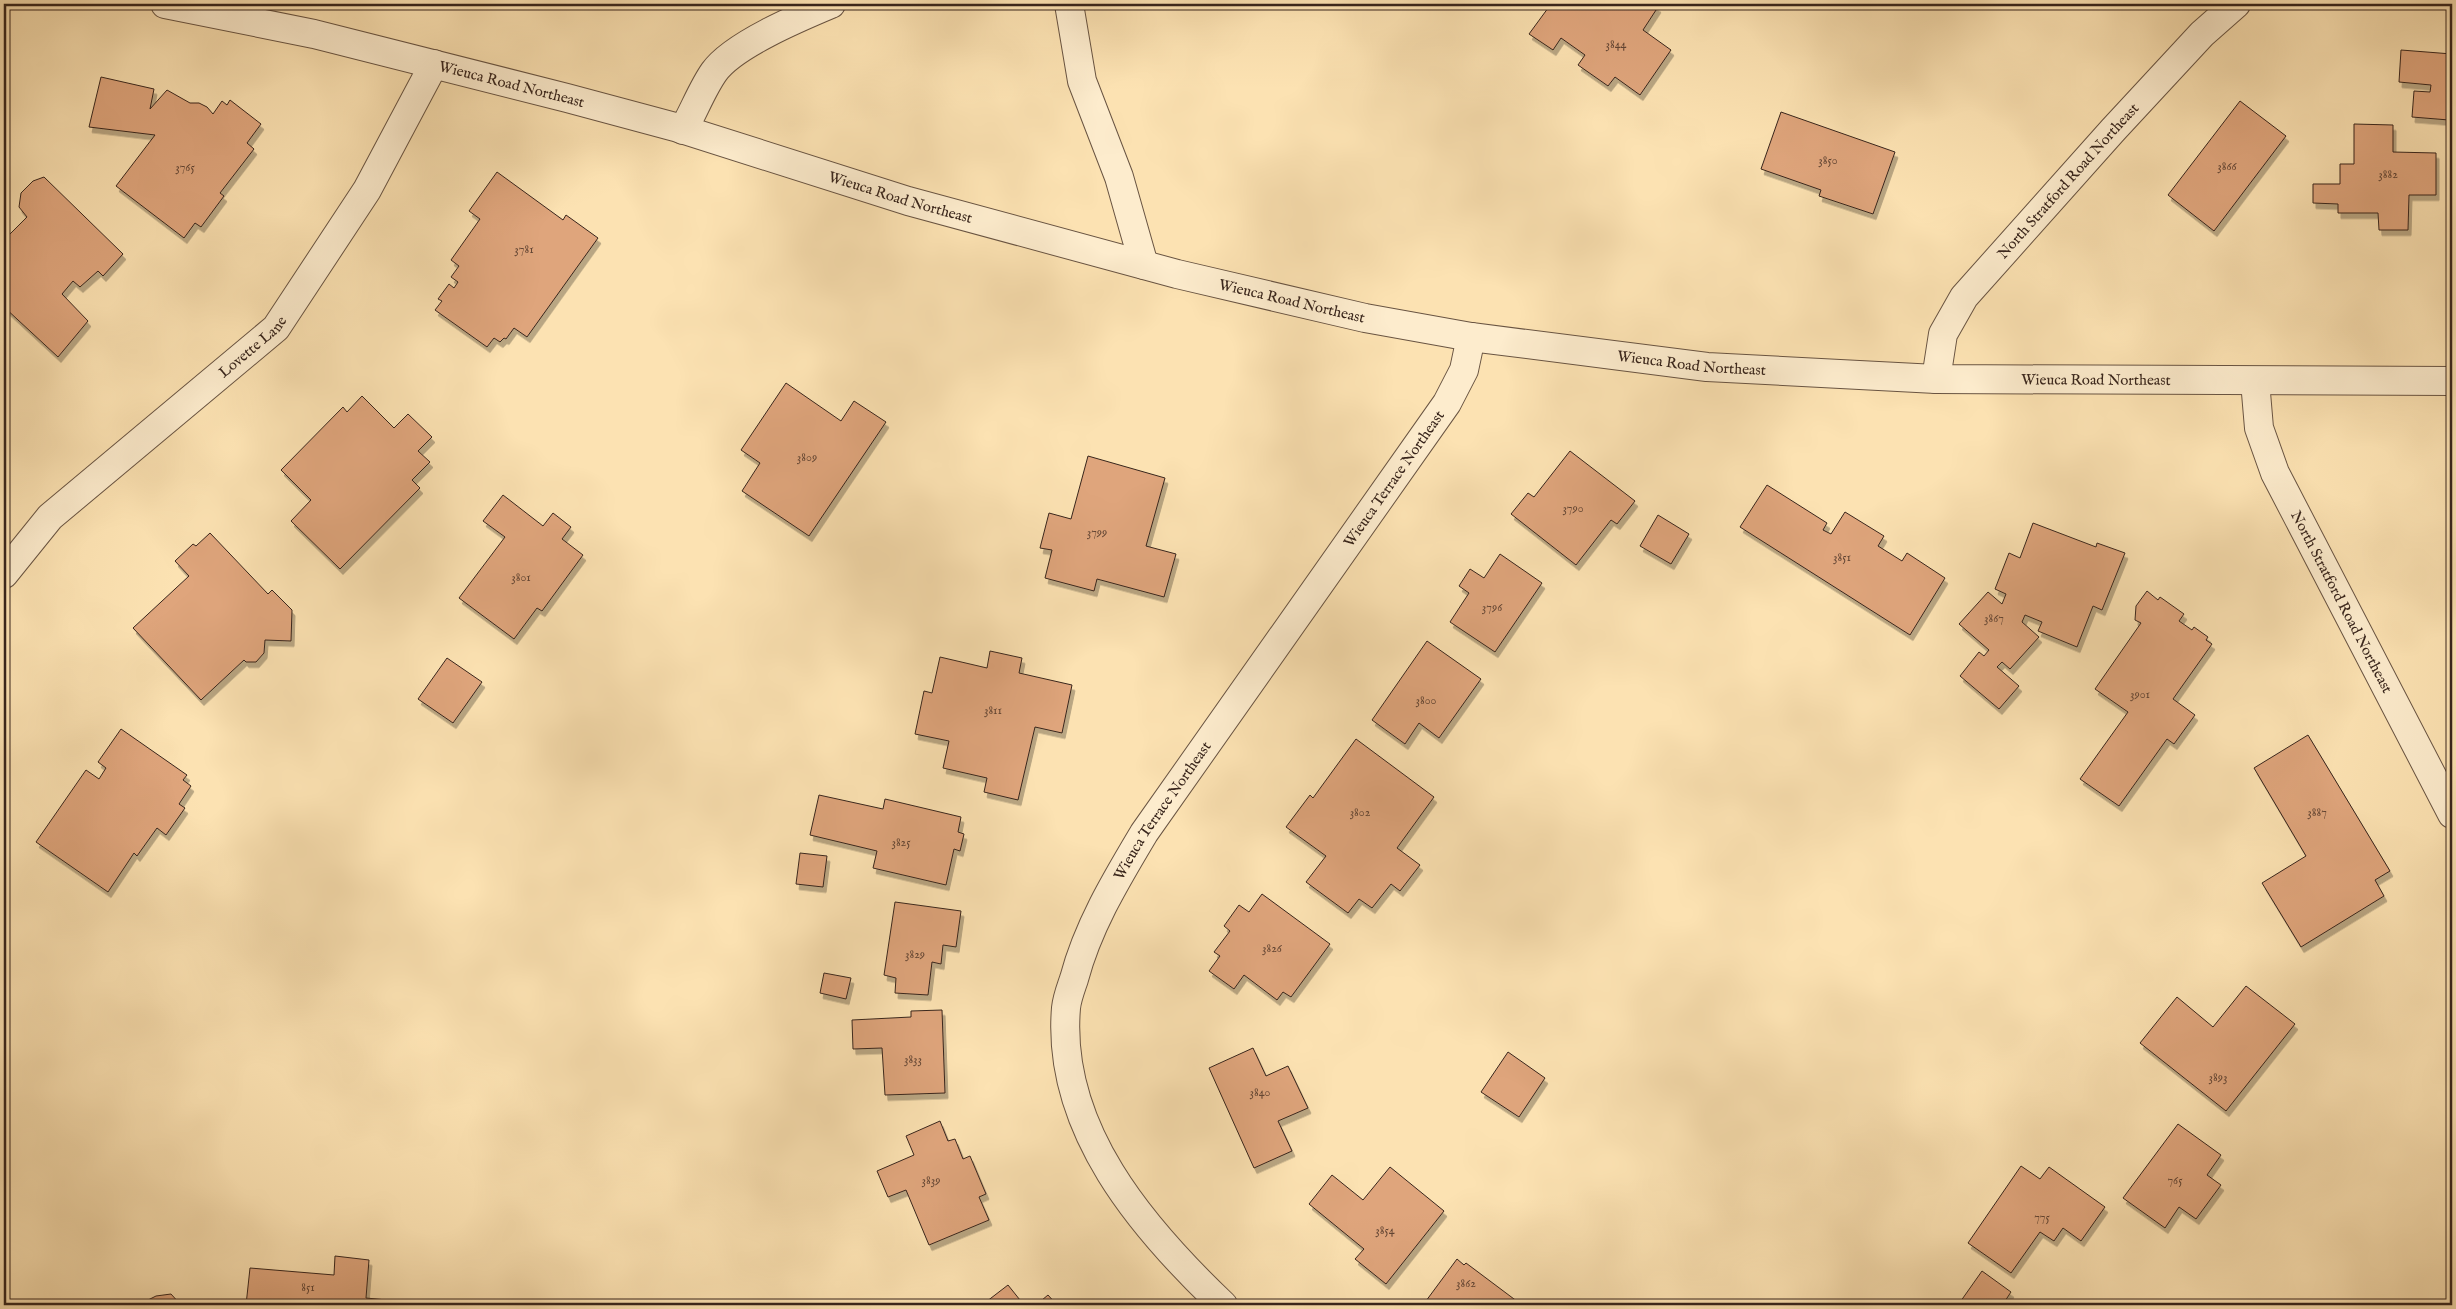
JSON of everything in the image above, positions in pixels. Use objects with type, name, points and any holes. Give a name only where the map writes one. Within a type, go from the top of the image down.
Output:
[{"type":"street","name":"Wieuca Road Northeast","points":[[165,4],[314,34],[683,130],[908,201],[1144,265],[1365,318],[1471,337],[1707,367],[1936,379],[2452,381]]},
{"type":"street","points":[[683,130],[715,71],[745,46],[790,21],[830,4]]},
{"type":"street","points":[[1069,4],[1082,81],[1119,177],[1144,265]]},
{"type":"street","name":"North Stratford Road Northeast","points":[[1936,379],[1944,334],[1964,297],[2113,130],[2202,34],[2236,4]]},
{"type":"street","name":"Lovette Lane","points":[[4,574],[50,517],[276,328],[367,190],[434,64]]},
{"type":"street","name":"Wieuca Terrace Northeast","points":[[1223,1305],[1193,1276],[1124,1195],[1101,1159],[1077,1103],[1066,1057],[1066,1007],[1079,957],[1107,894],[1144,833],[1447,404],[1464,370],[1471,337]]},
{"type":"street","name":"North Stratford Road Northeast","points":[[2255,381],[2259,428],[2275,473],[2452,814]]},
{"type":"building","points":[[1551,4],[1653,4],[1658,7],[1643,30],[1671,50],[1640,95],[1615,77],[1608,86],[1578,65],[1585,55],[1561,38],[1553,50],[1529,34]]},
{"type":"building","points":[[2401,50],[2452,54],[2452,93],[2449,120],[2412,117],[2414,91],[2430,92],[2431,85],[2399,82]]},
{"type":"building","points":[[101,77],[154,89],[150,109],[167,90],[190,103],[199,103],[207,107],[213,114],[222,101],[227,105],[230,100],[261,124],[247,143],[254,149],[220,193],[224,196],[201,227],[195,223],[184,238],[116,186],[155,135],[89,127]]},
{"type":"building","points":[[2240,101],[2286,136],[2214,231],[2168,195]]},
{"type":"building","points":[[1781,112],[1895,152],[1873,214],[1819,196],[1821,190],[1761,169]]},
{"type":"building","points":[[2354,124],[2393,125],[2393,152],[2436,153],[2436,195],[2409,195],[2408,230],[2379,230],[2378,213],[2338,213],[2338,204],[2313,203],[2313,184],[2340,184],[2340,164],[2354,164]]},
{"type":"building","points":[[497,172],[563,220],[566,215],[598,238],[527,337],[514,328],[506,339],[504,338],[500,342],[494,338],[487,347],[435,310],[442,301],[438,299],[449,284],[454,288],[458,282],[451,277],[459,266],[451,260],[480,219],[469,211]]},
{"type":"building","points":[[44,177],[123,254],[103,276],[98,271],[80,287],[73,281],[62,294],[88,321],[58,357],[4,307],[4,240],[27,217],[19,207],[21,193],[33,181]]},
{"type":"building","points":[[786,383],[841,421],[854,401],[886,422],[809,536],[742,491],[760,463],[741,450]]},
{"type":"building","points":[[362,396],[394,428],[408,414],[432,437],[418,451],[430,462],[412,480],[420,488],[340,569],[291,521],[311,500],[281,470],[343,407],[347,412]]},
{"type":"building","points":[[1570,451],[1635,501],[1617,524],[1611,520],[1576,565],[1511,514],[1528,493],[1534,497]]},
{"type":"building","points":[[1088,456],[1165,478],[1146,546],[1176,554],[1164,597],[1097,579],[1094,591],[1045,578],[1052,550],[1040,548],[1049,513],[1071,519]]},
{"type":"building","points":[[1767,485],[1827,523],[1823,530],[1831,534],[1845,512],[1884,536],[1878,546],[1902,561],[1907,553],[1945,578],[1910,635],[1740,527]]},
{"type":"building","points":[[503,495],[543,526],[553,513],[571,527],[562,539],[583,555],[542,611],[537,608],[514,639],[459,598],[505,537],[483,521]]},
{"type":"building","points":[[1658,515],[1689,534],[1671,564],[1640,546]]},
{"type":"building","points":[[2033,523],[2096,547],[2097,543],[2125,553],[2102,610],[2093,606],[2077,647],[2038,631],[2042,622],[2025,615],[2022,622],[2039,637],[2010,669],[2002,662],[1997,667],[2019,686],[1999,709],[1960,676],[1979,652],[1984,656],[1989,650],[1959,624],[1988,592],[2002,604],[2006,594],[1995,589],[2009,553],[2020,558]]},
{"type":"building","points":[[210,533],[268,594],[272,590],[292,610],[291,641],[265,640],[264,653],[256,662],[246,662],[244,660],[201,700],[133,628],[189,576],[175,561],[193,544],[196,546]]},
{"type":"building","points":[[1500,554],[1542,583],[1495,652],[1450,622],[1469,593],[1459,586],[1470,569],[1484,578]]},
{"type":"building","points":[[2147,591],[2158,600],[2160,597],[2184,614],[2179,621],[2192,630],[2194,627],[2208,637],[2206,640],[2212,644],[2173,699],[2195,715],[2174,744],[2167,739],[2119,806],[2080,779],[2128,712],[2095,689],[2141,623],[2135,620],[2136,606]]},
{"type":"building","points":[[2452,604],[2452,619],[2448,605]]},
{"type":"building","points":[[1427,641],[1481,679],[1439,738],[1419,723],[1405,744],[1372,720]]},
{"type":"building","points":[[990,651],[1022,658],[1019,673],[1072,685],[1062,733],[1035,727],[1018,800],[984,792],[987,778],[943,768],[949,741],[915,734],[924,691],[932,693],[940,657],[987,668]]},
{"type":"building","points":[[447,658],[482,682],[453,723],[418,699]]},
{"type":"building","points":[[121,729],[187,775],[183,780],[191,786],[179,804],[185,808],[166,835],[157,828],[137,856],[134,853],[108,892],[36,842],[86,770],[99,779],[106,768],[98,762]]},
{"type":"building","points":[[2308,735],[2390,871],[2375,880],[2384,896],[2301,947],[2262,883],[2306,856],[2254,768]]},
{"type":"building","points":[[1356,739],[1434,797],[1397,848],[1420,865],[1400,891],[1391,884],[1372,908],[1359,899],[1348,913],[1306,882],[1326,856],[1286,827],[1310,795],[1313,798]]},
{"type":"building","points":[[819,795],[883,809],[885,799],[961,817],[958,832],[964,834],[960,851],[954,849],[946,885],[873,868],[877,851],[810,835]]},
{"type":"building","points":[[800,853],[827,856],[823,887],[796,884]]},
{"type":"building","points":[[1262,894],[1330,944],[1291,997],[1283,992],[1277,1000],[1244,975],[1234,989],[1209,971],[1220,956],[1214,952],[1230,931],[1224,926],[1239,905],[1249,912]]},
{"type":"building","points":[[895,902],[961,911],[956,947],[943,945],[941,964],[932,962],[928,995],[895,993],[896,978],[884,975]]},
{"type":"building","points":[[824,973],[851,978],[846,999],[820,993]]},
{"type":"building","points":[[2246,986],[2295,1024],[2226,1111],[2140,1043],[2177,997],[2213,1027]]},
{"type":"building","points":[[942,1010],[945,1093],[885,1095],[882,1048],[853,1049],[852,1020],[911,1017],[911,1011]]},
{"type":"building","points":[[1253,1048],[1266,1076],[1288,1066],[1308,1108],[1278,1121],[1292,1151],[1254,1168],[1209,1068]]},
{"type":"building","points":[[1508,1052],[1545,1078],[1519,1117],[1481,1092]]},
{"type":"building","points":[[940,1121],[948,1141],[955,1139],[963,1159],[970,1156],[986,1194],[979,1197],[989,1220],[929,1245],[906,1190],[888,1197],[877,1171],[914,1155],[906,1136]]},
{"type":"building","points":[[2178,1124],[2221,1155],[2207,1175],[2221,1185],[2196,1219],[2179,1207],[2165,1228],[2123,1198]]},
{"type":"building","points":[[2021,1166],[2040,1179],[2049,1167],[2105,1207],[2081,1241],[2063,1228],[2054,1241],[2040,1232],[2011,1273],[1968,1243]]},
{"type":"building","points":[[1390,1167],[1444,1211],[1386,1284],[1355,1259],[1364,1249],[1309,1204],[1332,1175],[1363,1200]]},
{"type":"building","points":[[335,1256],[369,1260],[366,1298],[408,1302],[408,1305],[246,1305],[250,1268],[334,1275]]},
{"type":"building","points":[[1457,1259],[1464,1265],[1466,1263],[1518,1302],[1516,1305],[1423,1305]]},
{"type":"building","points":[[1982,1271],[2011,1292],[2005,1301],[2011,1305],[1958,1305]]},
{"type":"building","points":[[1008,1285],[1024,1305],[982,1305]]},
{"type":"building","points":[[171,1294],[181,1305],[146,1305],[146,1301],[156,1296]]},
{"type":"building","points":[[1048,1295],[1057,1305],[1036,1305]]}]
